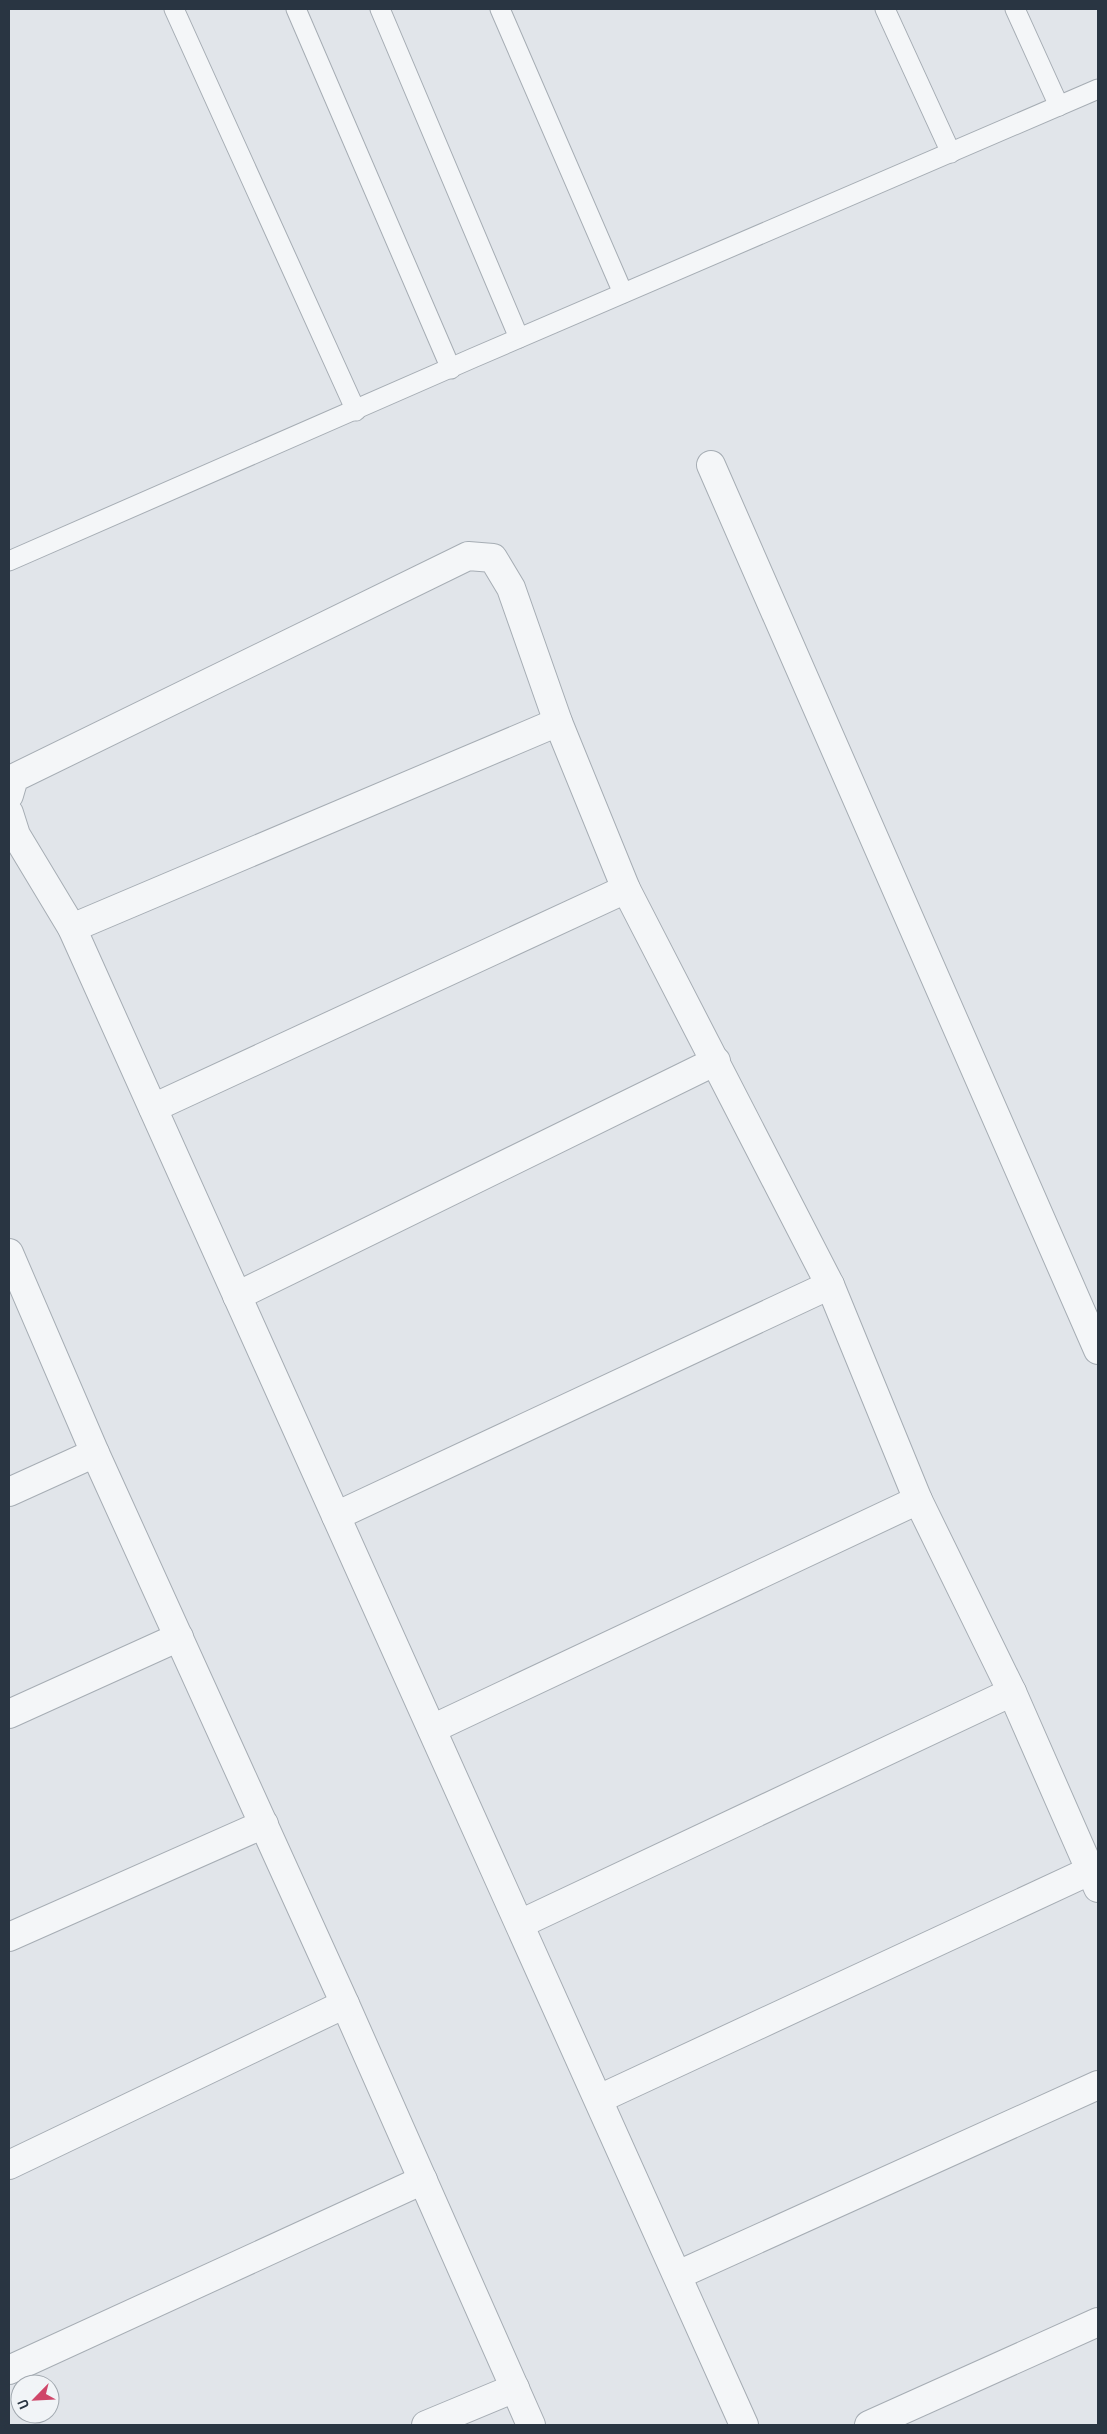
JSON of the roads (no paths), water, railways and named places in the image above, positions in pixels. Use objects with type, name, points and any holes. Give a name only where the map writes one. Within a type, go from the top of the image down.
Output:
[{"type":"street","points":[[711,465],[1098,1350]]},
{"type":"street","points":[[9,795],[14,778],[468,556],[492,558],[510,588],[558,722],[626,889],[716,1060],[830,1285],[918,1500],[1012,1692],[1096,1875],[599,2099]]},
{"type":"street","points":[[72,928],[558,722]]},
{"type":"street","points":[[9,813],[16,835],[72,928],[744,2425]]},
{"type":"street","points":[[153,1108],[626,889]]},
{"type":"street","points":[[237,1296],[716,1060]]},
{"type":"street","points":[[9,1253],[95,1453],[345,2004],[531,2425]]},
{"type":"street","points":[[336,1516],[830,1285]]},
{"type":"street","points":[[9,1492],[95,1453]]},
{"type":"street","points":[[432,1729],[918,1500]]},
{"type":"street","points":[[9,1714],[179,1637]]},
{"type":"street","points":[[520,1924],[1012,1692]]},
{"type":"street","points":[[9,1937],[264,1824]]},
{"type":"street","points":[[9,2165],[345,2004]]},
{"type":"street","points":[[678,2275],[1098,2085]]},
{"type":"street","points":[[9,2370],[423,2180]]},
{"type":"street","points":[[869,2425],[1098,2322]]},
{"type":"street","points":[[426,2425],[515,2388]]},
{"type":"lane","points":[[174,9],[356,411]]},
{"type":"lane","points":[[296,9],[451,368]]},
{"type":"lane","points":[[380,9],[519,338]]},
{"type":"lane","points":[[500,9],[623,293]]},
{"type":"lane","points":[[885,9],[951,153]]},
{"type":"lane","points":[[1014,9],[1059,106]]},
{"type":"lane","points":[[9,561],[356,411],[519,338],[1098,89]]}]
